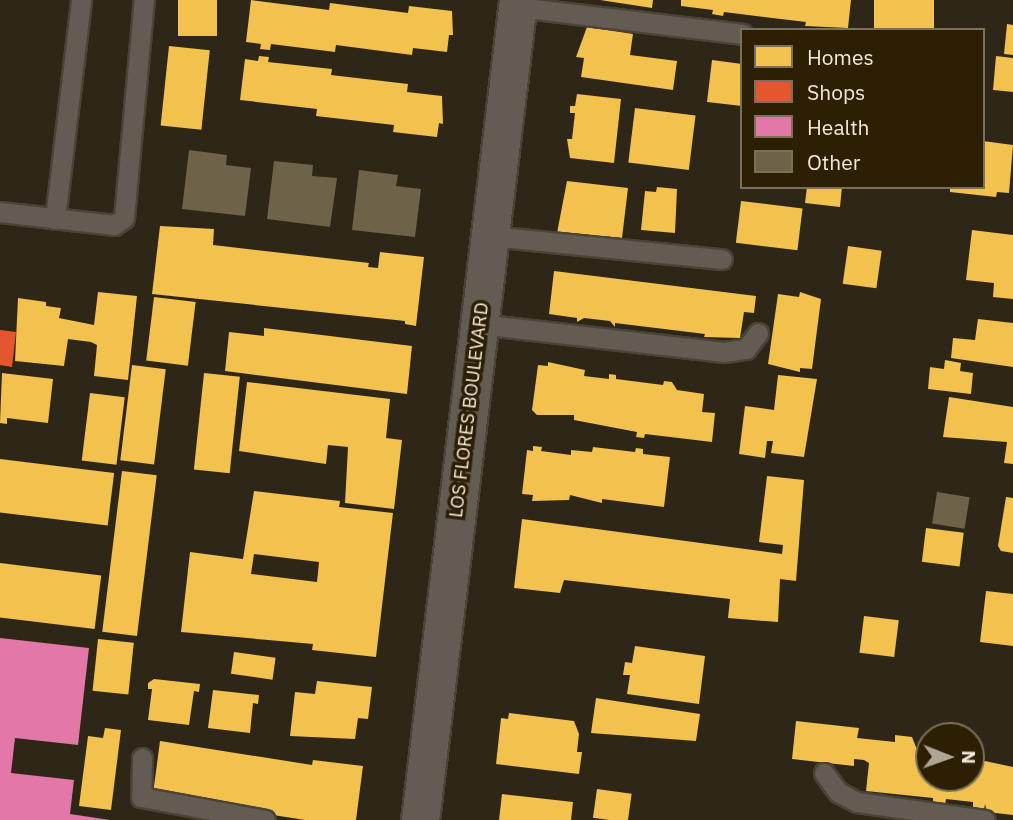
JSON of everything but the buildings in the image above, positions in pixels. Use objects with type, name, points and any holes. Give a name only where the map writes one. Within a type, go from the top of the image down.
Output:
[{"type":"street","name":"LOS FLORES BOULEVARD","points":[[420,820],[518,4]]},
{"type":"lane","points":[[55,219],[80,0]]},
{"type":"lane","points":[[0,212],[114,225],[124,218],[144,0]]},
{"type":"lane","points":[[518,4],[740,34]]},
{"type":"lane","points":[[490,236],[722,259]]},
{"type":"lane","points":[[479,324],[724,352],[746,349],[758,333]]},
{"type":"lane","points":[[142,758],[141,797],[265,820]]},
{"type":"lane","points":[[824,773],[838,792],[857,802],[985,820]]}]
